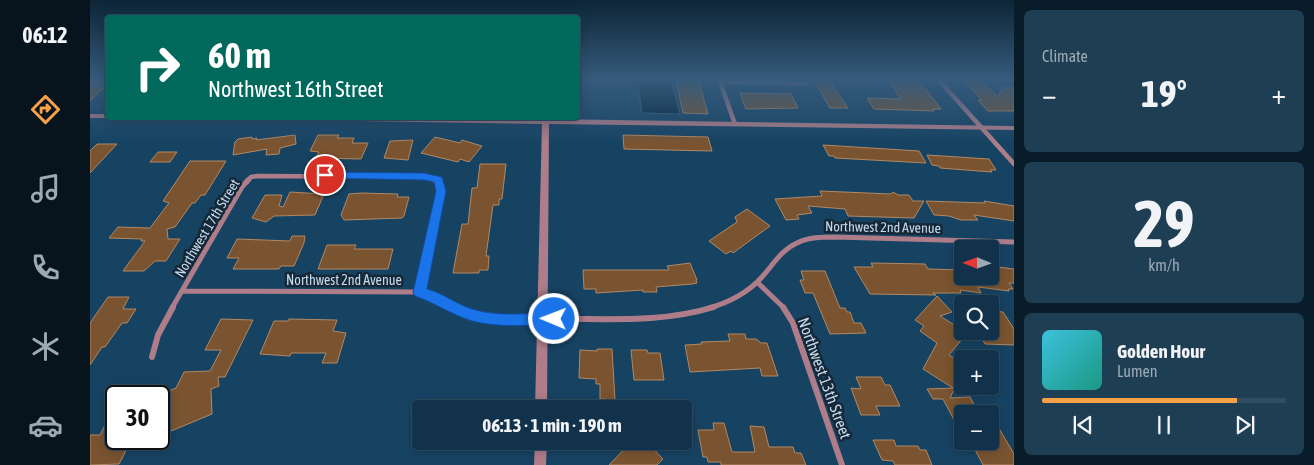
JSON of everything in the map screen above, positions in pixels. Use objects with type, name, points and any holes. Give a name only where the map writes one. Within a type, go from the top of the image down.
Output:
[{"type":"street","points":[[727,101],[735,124]]},
{"type":"street","points":[[957,101],[1014,164]]},
{"type":"street","points":[[90,116],[105,116]]},
{"type":"street","points":[[541,400],[546,120],[1014,128]]},
{"type":"street","name":"Northwest 17th Street","points":[[152,357],[158,335],[182,291],[242,187],[251,177],[265,174],[424,177],[438,180],[441,191],[420,292]]},
{"type":"street","name":"Northwest 2nd Avenue","points":[[182,291],[420,292],[435,296],[471,315],[490,319],[656,320],[676,317],[716,306],[757,282],[774,261],[791,246],[818,237],[1014,242]]},
{"type":"street","name":"Northwest 13th Street","points":[[757,282],[773,293],[793,323],[842,465]]},
{"type":"street","points":[[540,450],[540,465]]},
{"type":"water","points":[[640,101],[677,101],[680,114],[642,113]]},
{"type":"building","points":[[680,101],[704,101],[708,114],[683,113]]},
{"type":"building","points":[[743,101],[794,101],[798,108],[746,109]]},
{"type":"building","points":[[826,101],[843,101],[848,108],[830,108]]},
{"type":"building","points":[[869,101],[935,101],[941,109],[933,109],[934,111],[874,109]]},
{"type":"building","points":[[979,101],[1014,101],[1014,111],[988,111]]},
{"type":"building","points":[[295,135],[296,144],[280,148],[279,154],[266,155],[267,149],[233,155],[235,142],[238,139],[252,137],[252,139],[257,138],[256,140]]},
{"type":"building","points":[[318,135],[339,135],[337,138],[354,138],[352,143],[368,143],[361,159],[316,158],[319,152],[310,151]]},
{"type":"building","points":[[623,135],[708,137],[712,151],[624,149]]},
{"type":"building","points":[[435,137],[460,143],[462,140],[482,146],[469,162],[460,159],[458,162],[421,153]]},
{"type":"building","points":[[413,140],[408,160],[384,158],[390,141]]},
{"type":"building","points":[[97,144],[117,144],[90,173],[90,151]]},
{"type":"building","points":[[823,145],[919,151],[926,163],[835,158],[834,156],[829,156]]},
{"type":"building","points":[[158,152],[177,152],[170,162],[150,162]]},
{"type":"building","points":[[927,155],[989,159],[996,170],[990,170],[992,172],[940,168],[939,166],[932,165]]},
{"type":"building","points":[[190,161],[226,161],[205,195],[201,195],[195,203],[192,203],[175,227],[167,229],[168,239],[180,239],[166,261],[155,261],[144,271],[123,271],[145,241],[141,241],[142,239],[109,238],[118,227],[150,228],[169,203],[163,201]]},
{"type":"building","points":[[480,164],[506,164],[502,199],[499,199],[499,205],[493,205],[486,256],[489,256],[488,270],[479,270],[479,273],[453,273],[462,224],[468,224],[472,188],[477,188]]},
{"type":"building","points":[[820,191],[891,194],[893,192],[898,195],[909,195],[913,201],[924,201],[914,218],[848,216],[845,209],[808,206],[812,213],[797,215],[799,219],[786,220],[775,199],[822,196]]},
{"type":"building","points":[[290,192],[324,194],[315,215],[274,216],[266,222],[252,218],[265,195],[282,195],[279,206],[283,207]]},
{"type":"building","points":[[349,194],[398,194],[397,197],[409,197],[404,216],[402,218],[344,220],[341,215]]},
{"type":"building","points":[[926,201],[985,203],[984,201],[1014,206],[1014,221],[974,215],[978,220],[961,220],[949,216],[934,215]]},
{"type":"building","points":[[747,209],[770,226],[733,253],[731,251],[726,254],[709,241],[737,222],[735,217]]},
{"type":"building","points":[[292,236],[305,236],[294,266],[281,266],[279,269],[233,269],[239,258],[227,258],[237,239],[290,241]]},
{"type":"building","points":[[327,245],[356,245],[354,249],[393,249],[388,269],[318,269]]},
{"type":"building","points":[[690,263],[697,283],[656,287],[657,292],[643,292],[643,290],[596,293],[596,289],[584,289],[583,270],[669,270],[667,266]]},
{"type":"building","points":[[871,263],[925,264],[928,269],[954,270],[954,285],[999,285],[999,267],[1014,269],[1014,283],[1009,283],[1013,289],[1008,289],[1009,291],[978,287],[981,293],[960,290],[961,293],[933,293],[936,295],[870,294],[854,267],[873,267]]},
{"type":"building","points":[[801,271],[825,271],[840,308],[845,308],[847,312],[850,312],[854,323],[861,323],[866,333],[830,334],[813,293],[805,293],[800,280],[804,280]]},
{"type":"building","points":[[937,296],[952,312],[940,316],[954,325],[954,340],[961,340],[949,355],[954,358],[954,389],[950,398],[970,397],[974,405],[954,405],[954,420],[943,399],[933,399],[927,389],[953,388],[923,369],[937,343],[920,331],[924,326],[915,320]]},
{"type":"building","points":[[108,297],[129,297],[123,309],[136,309],[127,323],[122,323],[105,347],[102,347],[90,365],[90,323]]},
{"type":"building","points":[[999,312],[1003,312],[1014,329],[1014,345],[985,344],[983,340],[999,340]]},
{"type":"building","points":[[221,319],[253,320],[225,377],[218,377],[219,386],[211,389],[212,414],[170,431],[170,390],[176,388],[184,372],[210,371],[221,350],[205,350]]},
{"type":"building","points":[[289,319],[337,320],[333,331],[346,333],[337,363],[322,363],[326,353],[291,353],[290,356],[260,354],[274,321],[288,321]]},
{"type":"building","points":[[728,334],[745,334],[746,339],[756,339],[761,343],[767,343],[778,376],[762,376],[760,368],[690,372],[685,345],[702,344],[701,342],[730,341]]},
{"type":"building","points":[[597,349],[612,349],[615,400],[600,399],[600,384],[596,384],[596,379],[579,378],[580,350],[597,351]]},
{"type":"building","points":[[631,350],[647,350],[648,353],[660,353],[664,380],[634,380]]},
{"type":"building","points":[[856,377],[881,377],[885,385],[890,385],[900,406],[876,406],[880,415],[861,415],[851,388],[861,389]]},
{"type":"building","points":[[713,423],[724,423],[732,452],[755,452],[750,426],[764,427],[769,447],[793,447],[795,453],[801,453],[806,465],[721,465],[721,462],[708,462],[707,457],[703,457],[698,430],[714,430]]},
{"type":"building","points":[[105,425],[105,450],[126,450],[119,464],[90,465],[90,435],[100,435]]},
{"type":"building","points":[[999,428],[1014,454],[1014,465],[983,465],[975,450],[999,450]]},
{"type":"building","points":[[873,440],[894,440],[896,446],[918,446],[920,450],[926,450],[932,465],[895,465],[893,461],[882,460]]},
{"type":"building","points":[[623,450],[654,450],[663,459],[657,465],[609,465]]},
{"type":"route","points":[[325,175],[424,177],[438,180],[441,185],[441,191],[420,292],[435,296],[471,315],[490,319],[554,319]]}]
